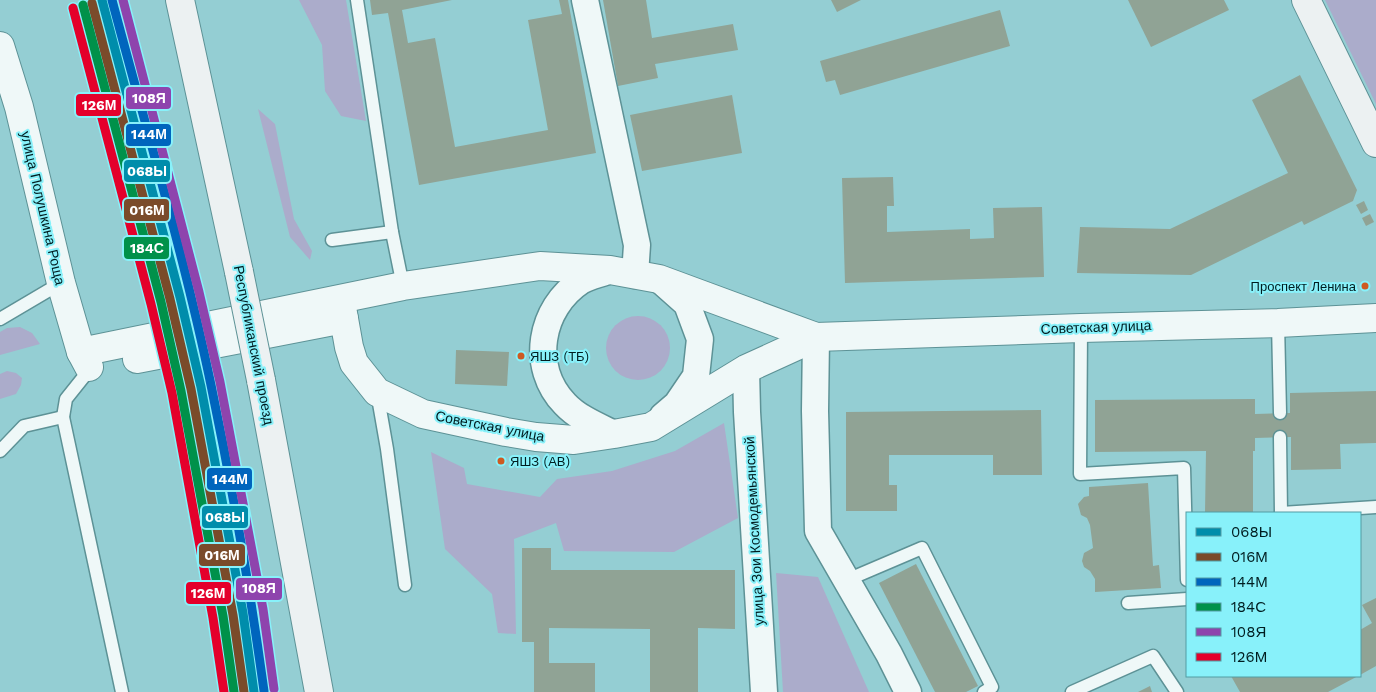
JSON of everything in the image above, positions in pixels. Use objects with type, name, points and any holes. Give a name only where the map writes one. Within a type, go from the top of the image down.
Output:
[{"type":"main road","name":"Республиканский проезд","points":[[180,0],[261,380],[319,692]]},
{"type":"main road","points":[[1306,0],[1376,143]]},
{"type":"street","points":[[585,0],[637,245],[635,275]]},
{"type":"street","name":"улица Полушкина Роща","points":[[0,46],[19,108],[61,283],[86,360]]},
{"type":"street","name":"Советская улица","points":[[86,360],[342,308],[403,286],[540,266],[635,275],[816,337],[1278,323],[1376,318]]},
{"type":"street","points":[[614,434],[587,420],[565,404],[550,382],[543,356],[546,326],[559,300],[582,280],[635,275],[687,304],[700,339],[696,376],[676,404],[651,427]]},
{"type":"street","name":"Советская улица","points":[[342,308],[354,363],[377,392],[423,414],[506,432],[574,440],[651,427],[746,369],[816,337]]},
{"type":"street","points":[[816,337],[815,411],[818,530],[889,654],[908,692]]},
{"type":"street","name":"улица Зои Космодемьянской","points":[[746,369],[764,692]]},
{"type":"lane","points":[[357,0],[392,232],[403,286]]},
{"type":"lane","points":[[332,240],[392,232]]},
{"type":"lane","points":[[0,319],[61,283]]},
{"type":"lane","points":[[1278,323],[1280,413]]},
{"type":"lane","points":[[1081,328],[1080,474],[1184,468],[1186,521]]},
{"type":"lane","points":[[86,360],[66,399],[63,417],[122,692]]},
{"type":"lane","points":[[377,392],[387,449],[405,585]]},
{"type":"lane","points":[[0,450],[24,426],[63,417]]},
{"type":"lane","points":[[1280,437],[1281,512]]},
{"type":"lane","points":[[1300,512],[1376,508]]},
{"type":"lane","points":[[847,580],[922,548],[992,688],[984,692]]},
{"type":"lane","points":[[1128,603],[1186,599]]},
{"type":"lane","points":[[1072,692],[1153,656],[1177,692]]},
{"type":"shaded area","points":[[299,0],[346,0],[366,121],[341,116],[325,91],[322,45]]},
{"type":"shaded area","points":[[1325,0],[1376,0],[1376,104]]},
{"type":"shaded area","points":[[258,109],[275,124],[294,219],[312,251],[310,260],[290,237]]},
{"type":"shaded area","points":[[632,316],[644,316],[661,325],[668,336],[670,348],[668,360],[661,371],[644,380],[632,380],[620,375],[611,366],[606,354],[606,342],[611,330],[620,321]]},
{"type":"shaded area","points":[[20,327],[32,333],[40,344],[0,355],[0,332],[7,328]]},
{"type":"shaded area","points":[[7,371],[16,373],[22,378],[21,385],[16,394],[0,399],[0,374]]},
{"type":"shaded area","points":[[724,423],[738,518],[674,552],[564,551],[556,523],[514,539],[516,634],[498,633],[492,594],[445,549],[431,452],[464,468],[467,484],[540,497],[557,479],[612,471],[675,451]]},
{"type":"shaded area","points":[[776,573],[818,577],[869,692],[783,692]]},
{"type":"building","points":[[370,0],[452,0],[402,10],[408,43],[435,38],[455,147],[548,130],[528,20],[562,14],[559,0],[568,0],[596,153],[419,185],[388,13],[372,15]]},
{"type":"building","points":[[603,0],[646,0],[652,38],[733,24],[738,50],[655,64],[658,78],[618,86]]},
{"type":"building","points":[[831,0],[861,0],[837,12]]},
{"type":"building","points":[[1128,0],[1224,0],[1229,10],[1151,47]]},
{"type":"building","points":[[1000,10],[1010,46],[840,95],[835,80],[826,82],[820,61]]},
{"type":"building","points":[[1300,75],[1357,190],[1353,201],[1304,225],[1302,221],[1191,275],[1077,273],[1080,227],[1170,229],[1288,173],[1252,100]]},
{"type":"building","points":[[732,95],[742,153],[642,171],[630,115]]},
{"type":"building","points":[[893,177],[894,206],[887,206],[887,232],[970,229],[970,239],[994,238],[993,208],[1042,207],[1044,277],[845,283],[842,178]]},
{"type":"building","points":[[1364,201],[1368,210],[1361,214],[1356,205]]},
{"type":"building","points":[[1370,214],[1374,222],[1366,226],[1362,218]]},
{"type":"building","points":[[456,350],[509,352],[507,386],[455,384]]},
{"type":"building","points":[[1376,391],[1376,443],[1340,444],[1341,469],[1291,470],[1291,437],[1255,438],[1255,451],[1253,451],[1253,512],[1205,512],[1206,451],[1095,452],[1095,400],[1255,399],[1255,414],[1290,413],[1290,393]]},
{"type":"building","points":[[1041,410],[1042,475],[993,475],[993,455],[889,455],[889,485],[897,485],[897,511],[846,511],[846,412]]},
{"type":"building","points":[[1148,483],[1153,566],[1159,565],[1161,588],[1095,592],[1095,579],[1090,571],[1084,567],[1082,561],[1084,553],[1093,548],[1090,525],[1087,518],[1081,515],[1078,504],[1084,497],[1089,496],[1089,487]]},
{"type":"building","points":[[522,548],[551,548],[551,570],[735,570],[735,629],[698,628],[698,692],[650,692],[650,629],[549,628],[549,663],[595,663],[595,692],[534,692],[534,642],[522,642]]},
{"type":"building","points":[[916,564],[978,686],[966,692],[935,692],[879,583]]},
{"type":"building","points":[[1376,598],[1376,666],[1361,674],[1361,629],[1372,623],[1362,605]]},
{"type":"building","points":[[1232,677],[1356,677],[1328,692],[1240,692]]},
{"type":"building","points":[[1150,686],[1152,692],[1138,692]]},
{"type":"transit line","name":"068Ы","points":[[102,0],[180,297],[201,387],[243,613],[254,692]]},
{"type":"transit line","name":"144М","points":[[112,0],[177,240],[200,336],[233,499],[264,691]]},
{"type":"transit line","name":"108Я","points":[[123,0],[199,292],[220,382],[263,609],[274,689]]},
{"type":"transit line","name":"016М","points":[[92,3],[170,299],[191,389],[233,615],[244,692]]},
{"type":"transit line","name":"184С","points":[[83,5],[161,302],[181,391],[223,616],[234,692]]},
{"type":"transit line","name":"126М","points":[[73,8],[151,304],[172,393],[213,618],[224,692]]},
{"type":"place","name":"Проспект Ленина","points":[[1365,286]]},
{"type":"place","name":"ЯШЗ (ТБ)","points":[[521,356]]},
{"type":"place","name":"ЯШЗ (АВ)","points":[[501,461]]}]
